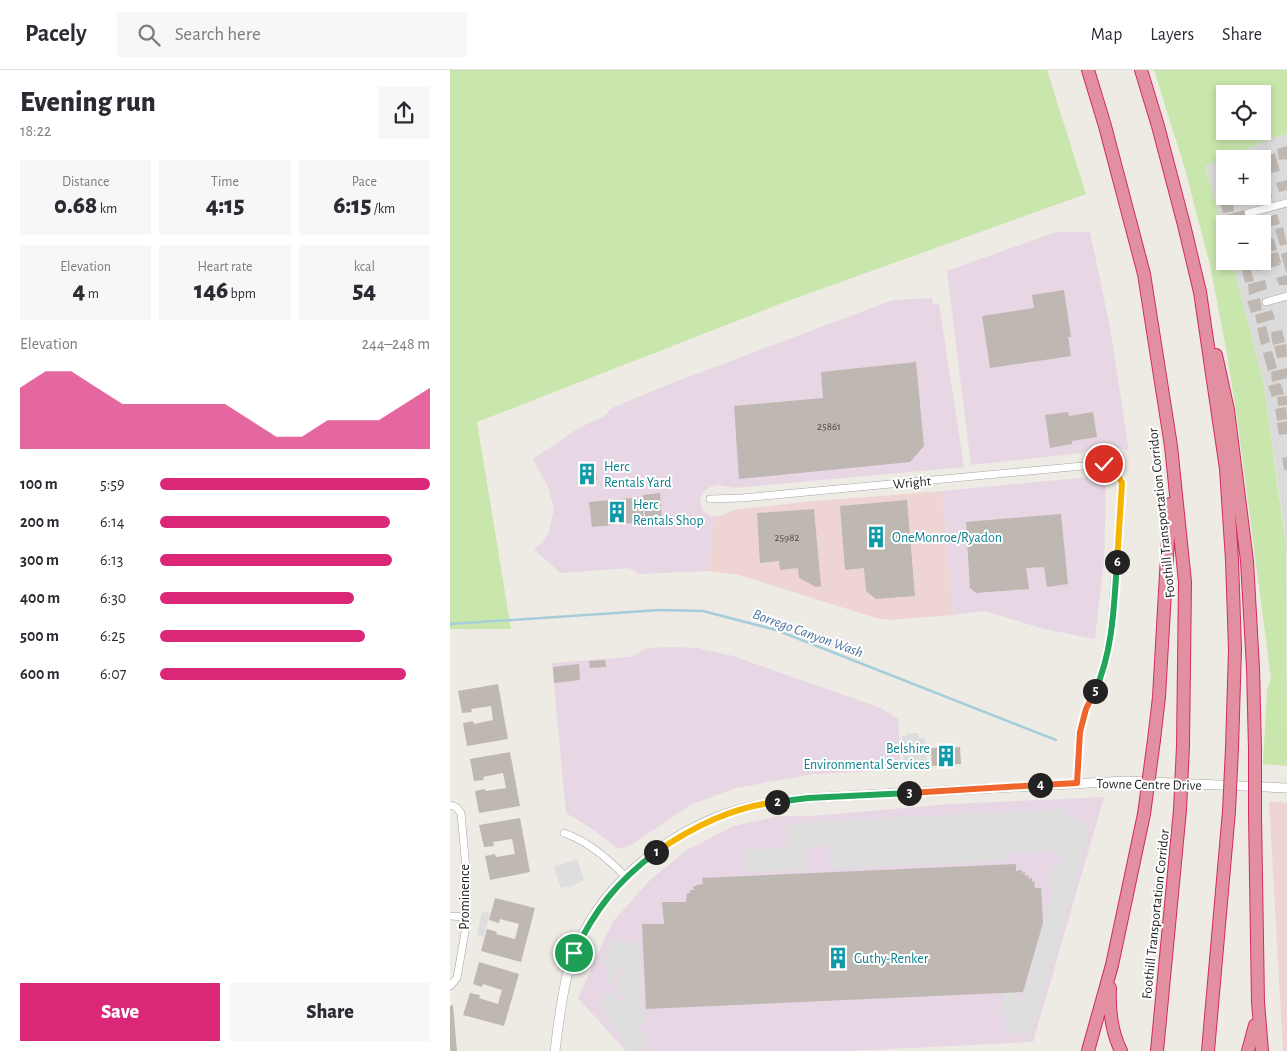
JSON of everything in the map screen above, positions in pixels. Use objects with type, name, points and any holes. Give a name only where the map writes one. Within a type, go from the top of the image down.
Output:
[{"type":"highway","name":"Foothill Transportation Corridor","points":[[1088,70],[1105,126],[1144,274],[1171,446],[1185,582],[1183,746],[1180,810],[1157,1051]]},
{"type":"highway","points":[[1141,70],[1173,180],[1220,366],[1228,410],[1246,552],[1253,668],[1258,1002],[1262,1051]]},
{"type":"highway","points":[[1200,292],[1226,469],[1235,649],[1230,811],[1208,1051]]},
{"type":"highway","points":[[1088,1051],[1112,966],[1144,814],[1159,698],[1170,521],[1171,446]]},
{"type":"highway","points":[[1112,966],[1111,1015],[1113,1031],[1121,1051]]},
{"type":"highway","points":[[1248,1051],[1254,1032],[1258,1002]]},
{"type":"street","points":[[1248,213],[1287,203]]},
{"type":"street","points":[[1266,302],[1287,296]]},
{"type":"street","name":"Wright","points":[[710,499],[742,498],[1104,464],[1114,468],[1122,483],[1112,628],[1104,669],[1086,709],[1080,732],[1077,783]]},
{"type":"street","name":"Towne Centre Drive","points":[[555,1051],[563,994],[574,953],[588,924],[612,891],[655,853],[689,831],[736,811],[765,803],[808,798],[1077,783],[1126,781],[1287,788]]},
{"type":"street","name":"Prominence","points":[[450,986],[457,978],[466,917],[466,880],[461,813],[453,806]]},
{"type":"street","points":[[564,833],[591,845],[626,877]]},
{"type":"street","points":[[450,916],[466,917]]},
{"type":"shaded area","points":[[1287,134],[1287,556],[1264,385],[1234,270],[1271,270],[1271,215],[1219,215],[1216,205],[1271,205],[1271,150],[1242,150]]},
{"type":"shaded area","points":[[1216,161],[1216,204],[1205,165]]},
{"type":"shaded area","points":[[1056,232],[1090,232],[1110,327],[1129,451],[1101,443],[1082,453],[971,465],[947,271]]},
{"type":"shaded area","points":[[932,298],[933,305],[939,304],[964,467],[734,488],[719,485],[710,487],[702,493],[700,502],[705,513],[714,517],[708,571],[638,574],[629,568],[561,573],[534,550],[549,532],[554,509],[548,487],[533,459],[579,428],[604,416],[612,408],[667,385],[893,300]]},
{"type":"shaded area","points":[[1099,476],[1106,484],[1104,560],[1095,639],[1044,629],[984,611],[953,615],[942,491]]},
{"type":"shaded area","points":[[942,491],[953,615],[890,620],[876,618],[739,575],[708,571],[714,517],[733,510],[815,501]]},
{"type":"shaded area","points":[[648,648],[698,648],[733,656],[881,708],[898,719],[901,770],[814,774],[736,788],[692,804],[631,845],[618,849],[594,830],[566,813],[552,663],[630,657]]},
{"type":"shaded area","points":[[907,733],[918,733],[919,738],[925,738],[927,763],[907,764],[903,760],[903,749],[909,749],[909,746],[902,747],[902,736],[907,736]]},
{"type":"shaded area","points":[[1104,797],[1033,1042],[848,1051],[626,1051],[578,998],[612,923],[649,881],[687,850],[734,826],[779,816],[812,816],[950,804]]},
{"type":"shaded area","points":[[1269,801],[1287,803],[1287,1051],[1283,1051]]},
{"type":"shaded area","points":[[1065,809],[1065,815],[1090,829],[1031,1035],[1024,1033],[1006,1034],[1003,993],[1020,992],[1020,1000],[1022,1001],[1054,889],[1048,886],[1054,864],[1060,866],[1062,862],[1059,855],[1054,852],[1008,853],[1008,861],[830,869],[829,846],[807,846],[808,870],[744,872],[744,850],[788,847],[786,824]]},
{"type":"shaded area","points":[[577,859],[584,880],[569,888],[568,886],[561,888],[554,867]]},
{"type":"shaded area","points":[[482,911],[490,913],[484,937],[477,935]]},
{"type":"shaded area","points":[[615,937],[621,941],[640,944],[644,1024],[638,1024],[637,1027],[646,1036],[647,1051],[629,1051],[598,1001],[613,991],[621,1004],[625,1002],[624,995],[618,995],[617,974],[623,972],[623,965],[620,965],[611,986],[604,975],[609,966],[603,963]]},
{"type":"green space","points":[[450,70],[1047,70],[1086,194],[785,302],[477,422],[511,629],[450,629]]},
{"type":"green space","points":[[1154,70],[1287,70],[1287,134],[1271,138],[1271,85],[1216,85],[1216,140],[1267,140],[1243,150],[1216,150],[1216,161],[1205,166],[1219,215],[1216,215],[1216,270],[1234,270],[1264,385],[1286,546],[1287,766],[1263,764],[1267,690],[1271,679],[1238,425],[1210,265],[1185,169]]},
{"type":"building","points":[[1287,146],[1287,159],[1279,160],[1277,149]]},
{"type":"building","points":[[1275,153],[1280,171],[1271,173],[1271,154]]},
{"type":"building","points":[[1287,180],[1287,190],[1279,192],[1276,183]]},
{"type":"building","points":[[1221,205],[1233,205],[1234,211],[1223,213]]},
{"type":"building","points":[[1244,210],[1245,215],[1227,215]]},
{"type":"building","points":[[1277,214],[1280,224],[1271,226],[1271,216]]},
{"type":"building","points":[[1283,227],[1287,244],[1280,246],[1275,229]]},
{"type":"building","points":[[1271,238],[1274,239],[1277,250],[1271,252]]},
{"type":"building","points":[[1278,252],[1280,265],[1271,267],[1271,254]]},
{"type":"building","points":[[1287,252],[1287,272],[1286,272],[1281,254]]},
{"type":"building","points":[[1242,270],[1251,270],[1254,281],[1245,283]]},
{"type":"building","points":[[1287,275],[1287,285],[1279,285],[1276,278]]},
{"type":"building","points":[[1265,280],[1267,289],[1249,295],[1248,284]]},
{"type":"building","points":[[1064,290],[1071,337],[1068,337],[1071,356],[990,368],[982,316],[1034,308],[1032,295]]},
{"type":"building","points":[[1260,298],[1262,310],[1251,313],[1247,301]]},
{"type":"building","points":[[1272,310],[1275,319],[1257,324],[1255,315]]},
{"type":"building","points":[[1266,326],[1270,342],[1261,345],[1257,328]]},
{"type":"building","points":[[1282,330],[1285,342],[1273,345],[1272,332]]},
{"type":"building","points":[[1286,344],[1287,357],[1277,358],[1274,346]]},
{"type":"building","points":[[1272,351],[1277,368],[1268,371],[1263,353]]},
{"type":"building","points":[[916,362],[924,446],[910,462],[739,479],[734,406],[823,398],[821,372]]},
{"type":"building","points":[[1287,368],[1287,378],[1272,382],[1271,372]]},
{"type":"building","points":[[1279,383],[1284,394],[1272,397],[1268,386]]},
{"type":"building","points":[[1287,396],[1287,405],[1278,406],[1277,397]]},
{"type":"building","points":[[1286,407],[1287,419],[1277,421],[1275,409]]},
{"type":"building","points":[[1068,412],[1069,416],[1093,412],[1097,437],[1072,441],[1072,444],[1050,448],[1045,415]]},
{"type":"building","points":[[1287,421],[1287,434],[1279,435],[1277,423]]},
{"type":"building","points":[[1287,457],[1287,470],[1284,470],[1282,458]]},
{"type":"building","name":"Herc Rentals Yard","points":[[595,466],[597,480],[580,482],[578,467]]},
{"type":"building","points":[[660,493],[662,522],[646,524],[643,495]]},
{"type":"building","name":"Herc Rentals Shop","points":[[642,497],[644,522],[592,527],[589,502]]},
{"type":"building","name":"OneMonroe/Ryadon","points":[[907,500],[915,596],[876,599],[866,591],[864,568],[845,570],[840,506]]},
{"type":"building","points":[[814,509],[821,586],[816,587],[799,578],[798,568],[780,570],[779,561],[760,563],[757,513]]},
{"type":"building","points":[[1061,514],[1068,584],[1047,587],[1044,567],[1026,568],[1029,589],[976,593],[970,588],[966,522]]},
{"type":"building","points":[[605,660],[606,667],[590,668],[589,661]]},
{"type":"building","points":[[579,664],[580,680],[554,683],[553,667]]},
{"type":"building","points":[[498,684],[508,739],[467,746],[463,723],[473,721],[474,724],[493,720],[491,706],[471,709],[472,712],[462,713],[458,691]]},
{"type":"building","name":"Belshire Environmental Services","points":[[960,747],[961,764],[932,766],[931,748]]},
{"type":"building","points":[[510,752],[520,806],[479,813],[475,791],[506,788],[503,773],[483,777],[484,780],[474,781],[470,759]]},
{"type":"building","points":[[520,818],[530,872],[490,880],[485,856],[495,854],[496,857],[515,854],[512,839],[493,842],[494,846],[484,847],[479,825]]},
{"type":"building","name":"Guthy-Renker","points":[[1016,864],[1016,871],[1022,870],[1022,873],[1025,872],[1025,876],[1028,875],[1029,879],[1032,878],[1032,882],[1034,881],[1035,888],[1041,888],[1043,923],[1023,992],[646,1009],[642,924],[664,924],[662,902],[686,902],[687,893],[690,893],[690,890],[694,890],[693,886],[703,884],[702,878]]},
{"type":"building","points":[[495,898],[535,908],[521,962],[481,951],[487,929],[497,932],[496,934],[515,939],[519,924],[500,919],[499,923],[489,920]]},
{"type":"building","points":[[479,962],[519,974],[504,1026],[463,1015],[470,993],[480,995],[479,998],[498,1004],[502,990],[483,984],[482,987],[473,984]]},
{"type":"building","points":[[453,1005],[457,1051],[450,1051],[450,1006]]},
{"type":"waterway","name":"Borrego Canyon Wash","points":[[450,624],[660,610],[703,611],[776,630],[1056,740]]},
{"type":"place","name":"Herc Rentals Yard","points":[[587,474]]},
{"type":"place","name":"Herc Rentals Shop","points":[[617,512]]},
{"type":"place","name":"OneMonroe/Ryadon","points":[[876,537]]},
{"type":"place","name":"Belshire Environmental Services","points":[[946,756]]},
{"type":"place","name":"Guthy-Renker","points":[[838,958]]},
{"type":"route","points":[[574,953],[588,924],[598,909],[626,877],[655,853],[689,831],[736,811],[765,803],[808,798],[1077,783],[1080,732],[1086,709],[1104,669],[1112,628],[1122,483],[1114,468],[1104,464]]}]
